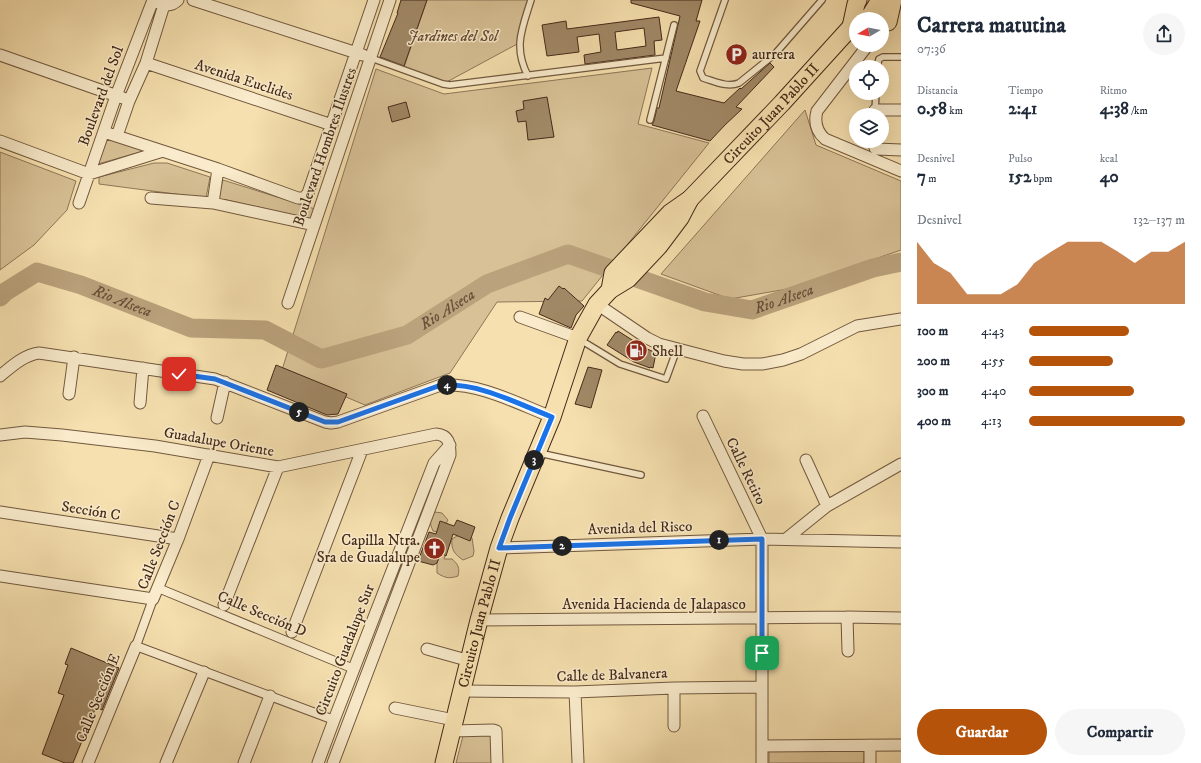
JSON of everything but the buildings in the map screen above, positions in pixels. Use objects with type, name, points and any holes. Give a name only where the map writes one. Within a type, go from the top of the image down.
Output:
[{"type":"main road","name":"Circuito Juan Pablo II","points":[[872,12],[880,0]]},
{"type":"main road","points":[[889,12],[892,0]]},
{"type":"main road","name":"Circuito Juan Pablo II","points":[[854,1],[855,12]]},
{"type":"main road","name":"Circuito Juan Pablo II","points":[[444,763],[479,620],[499,548],[552,417],[578,338],[597,304],[617,281],[652,242],[680,218],[690,199],[849,32]]},
{"type":"street","points":[[158,2],[172,4],[178,0]]},
{"type":"street","points":[[193,0],[371,58]]},
{"type":"street","name":"Boulevard Hombres Ilustres","points":[[218,169],[298,198],[304,198],[308,193],[374,0]]},
{"type":"street","name":"Boulevard Hombres Ilustres","points":[[288,303],[390,0]]},
{"type":"street","name":"Boulevard del Sol","points":[[117,136],[129,101],[146,63],[158,2]]},
{"type":"street","name":"Boulevard del Sol","points":[[78,203],[116,96],[158,2]]},
{"type":"street","points":[[889,21],[901,6]]},
{"type":"street","points":[[863,52],[817,111],[815,119],[816,127],[825,139],[901,171]]},
{"type":"street","points":[[0,55],[129,101]]},
{"type":"street","name":"Avenida Euclides","points":[[146,63],[332,125]]},
{"type":"street","points":[[889,111],[901,110]]},
{"type":"street","points":[[104,132],[218,169],[213,203]]},
{"type":"street","points":[[0,141],[89,174],[163,151]]},
{"type":"street","points":[[889,147],[901,150]]},
{"type":"street","points":[[151,198],[213,203],[314,225]]},
{"type":"street","points":[[597,304],[647,338],[659,344],[724,361],[743,364],[762,364],[783,360],[801,354],[857,326],[901,319]]},
{"type":"street","points":[[520,317],[578,338]]},
{"type":"street","points":[[0,376],[25,357],[39,353],[215,379],[331,423],[441,385],[452,384],[478,388],[552,417]]},
{"type":"street","points":[[69,394],[74,357]]},
{"type":"street","points":[[140,403],[143,368]]},
{"type":"street","points":[[217,418],[225,382]]},
{"type":"street","name":"Calle Retiro","points":[[703,416],[762,539]]},
{"type":"street","name":"Guadalupe Oriente","points":[[0,435],[25,432],[62,435],[156,446],[278,467],[436,434],[445,436],[450,445]]},
{"type":"street","name":"Circuito Guadalupe Sur","points":[[320,758],[434,463],[450,445]]},
{"type":"street","name":"Circuito Guadalupe Sur","points":[[334,760],[450,455],[450,445]]},
{"type":"street","name":"Calle Sección D","points":[[292,632],[362,450]]},
{"type":"street","name":"Calle Sección C","points":[[136,646],[209,455]]},
{"type":"street","points":[[806,460],[827,506]]},
{"type":"street","points":[[786,539],[827,506],[901,464]]},
{"type":"street","name":"Calle Sección D","points":[[224,605],[278,467]]},
{"type":"street","name":"Sección C","points":[[0,512],[178,539]]},
{"type":"street","points":[[762,539],[762,763]]},
{"type":"street","name":"Avenida del Risco","points":[[499,548],[762,539],[901,542]]},
{"type":"street","points":[[0,576],[153,599]]},
{"type":"street","name":"Calle Sección D","points":[[158,588],[354,669]]},
{"type":"street","points":[[381,599],[394,603]]},
{"type":"street","points":[[847,617],[848,651]]},
{"type":"street","name":"Avenida Hacienda de Jalapasco","points":[[479,620],[847,617],[901,618]]},
{"type":"street","name":"Calle Sección E","points":[[88,763],[136,646],[334,720]]},
{"type":"street","points":[[427,649],[470,660]]},
{"type":"street","points":[[166,763],[204,672]]},
{"type":"street","name":"Calle de Balvanera","points":[[462,692],[575,692],[674,688],[762,687]]},
{"type":"street","points":[[674,688],[674,726]]},
{"type":"street","points":[[575,692],[578,762]]},
{"type":"street","points":[[244,763],[270,696]]},
{"type":"street","points":[[395,708],[453,726],[496,731],[497,763]]},
{"type":"street","points":[[870,745],[870,763]]},
{"type":"street","points":[[762,746],[901,745]]},
{"type":"street","points":[[320,758],[334,760]]},
{"type":"lane","points":[[528,76],[522,65],[519,51],[520,34],[532,0]]},
{"type":"lane","points":[[725,0],[700,71],[703,78],[729,85],[739,83],[775,54],[822,0]]},
{"type":"lane","points":[[650,120],[674,25]]},
{"type":"lane","points":[[879,60],[883,57],[901,57]]},
{"type":"lane","points":[[371,58],[443,84],[450,85],[666,58]]},
{"type":"lane","points":[[578,338],[620,364],[666,379],[677,349]]},
{"type":"lane","points":[[537,453],[641,475]]},
{"type":"green space","name":"Jardines del Sol","points":[[427,0],[531,0],[519,43],[443,84],[403,70]]},
{"type":"green space","points":[[652,68],[638,124],[709,143],[582,301],[497,302],[450,373],[365,405],[282,370],[376,69],[444,94]]},
{"type":"green space","points":[[805,110],[816,145],[901,181],[901,250],[787,289],[730,299],[661,274]]},
{"type":"green space","points":[[107,139],[147,150],[98,164]]},
{"type":"green space","points":[[0,152],[76,181],[67,210],[34,245],[0,270]]},
{"type":"green space","points":[[154,163],[167,163],[210,177],[206,198],[99,184],[99,177]]},
{"type":"green space","points":[[223,180],[315,209],[311,219],[218,198]]},
{"type":"green space","points":[[435,512],[442,513],[448,520],[444,527],[438,532],[433,531],[431,526],[430,519]]},
{"type":"green space","points":[[462,533],[472,538],[474,551],[473,556],[463,560],[457,556],[452,543],[452,539]]},
{"type":"green space","points":[[446,539],[451,541],[444,559],[452,559],[459,568],[458,576],[452,578],[445,577],[437,573],[437,562]]},
{"type":"green space","points":[[464,732],[495,732],[495,763],[456,763]]},
{"type":"green space","points":[[864,747],[864,763],[769,763],[769,748]]},
{"type":"waterway","name":"Rio Alseca","points":[[0,297],[5,292],[37,272],[81,285],[191,328],[265,330],[321,359],[407,335],[487,284],[568,254],[705,302],[752,310],[873,268],[901,262]]},
{"type":"place","name":"aurrera","points":[[736,54]]},
{"type":"place","name":"Shell","points":[[636,351]]},
{"type":"place","name":"Capilla Ntra. Sra de Guadalupe","points":[[435,549]]},
{"type":"route","points":[[179,374],[215,379],[225,382],[325,422],[331,423],[338,422],[441,385],[452,384],[478,388],[552,417],[499,548],[762,539],[762,653]]}]
